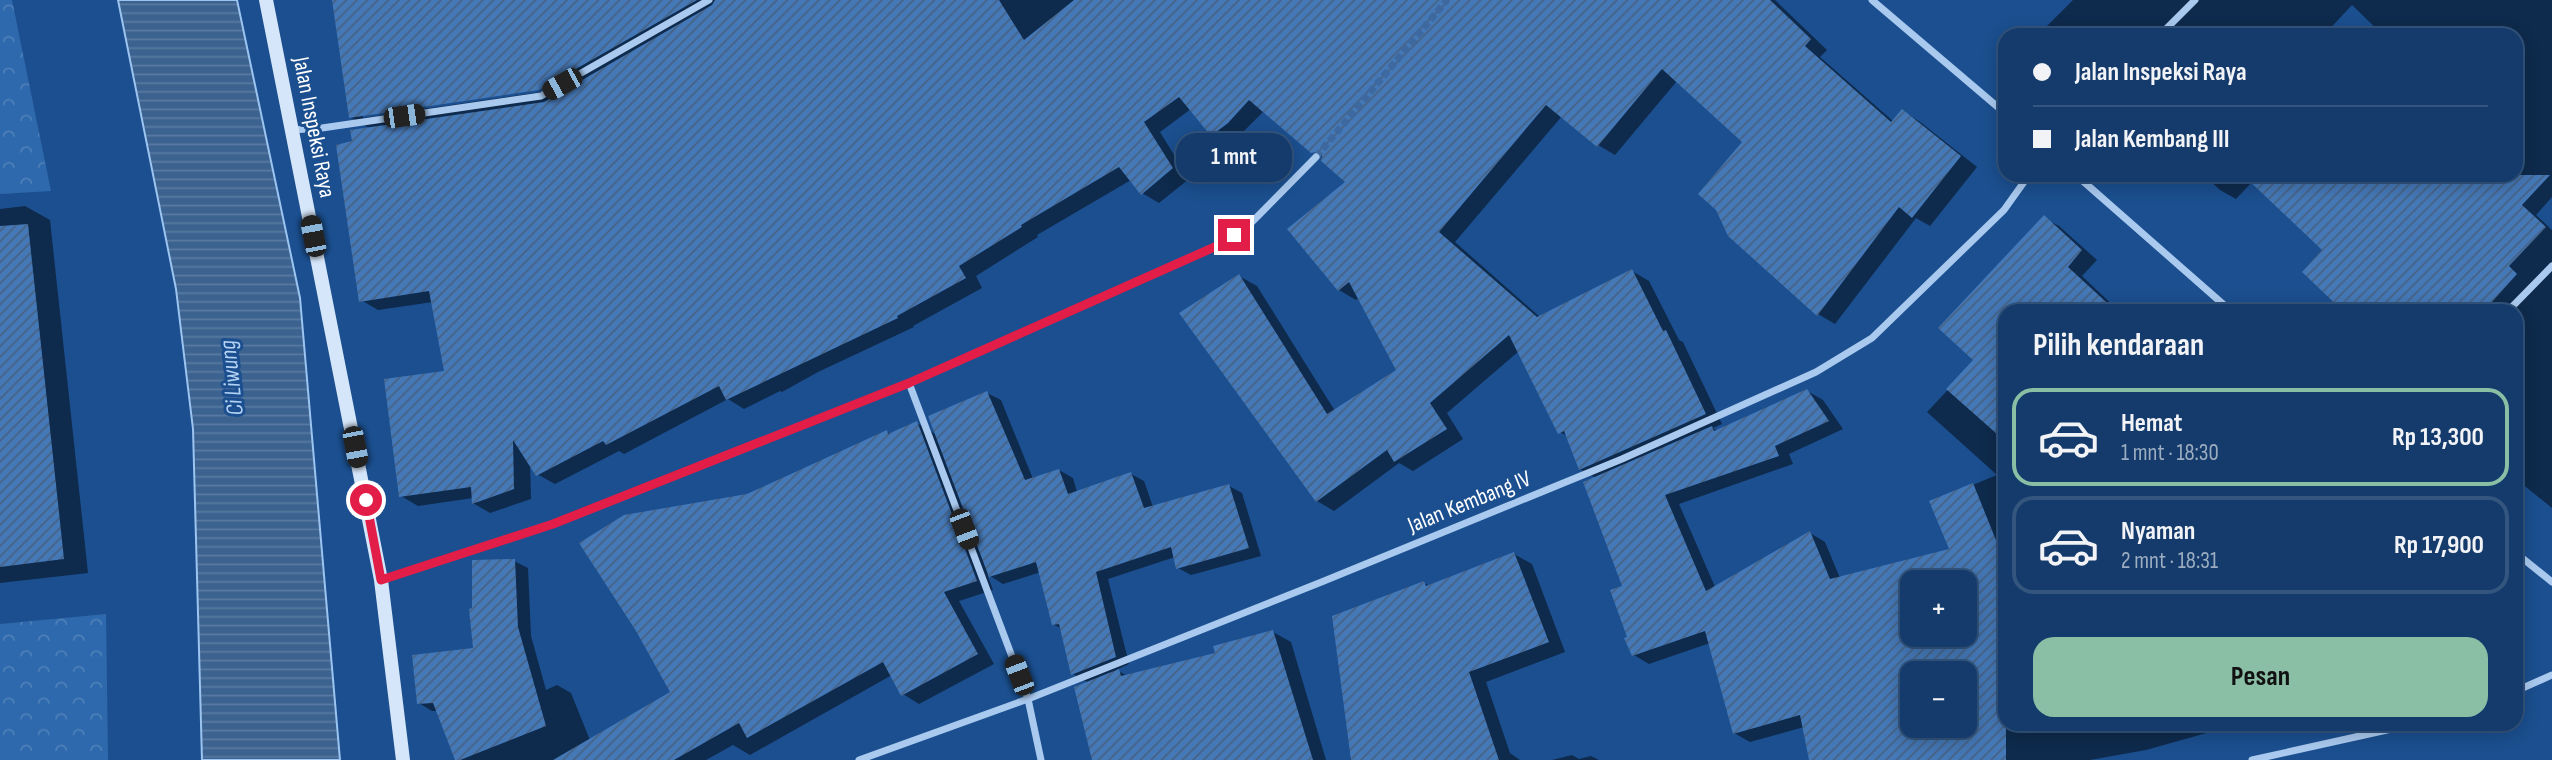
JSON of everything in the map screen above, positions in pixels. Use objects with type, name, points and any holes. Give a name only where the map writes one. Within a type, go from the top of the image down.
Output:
[{"type":"street","name":"Jalan Inspeksi Raya","points":[[266,0],[381,580],[403,760]]},
{"type":"street","points":[[292,130],[541,96],[709,0]]},
{"type":"street","points":[[1872,0],[1998,107]]},
{"type":"street","points":[[2167,28],[2195,0]]},
{"type":"street","points":[[381,580],[553,524],[909,383],[1219,245],[1250,225],[1316,157]]},
{"type":"street","name":"Jalan Kembang IV","points":[[859,760],[1028,699],[1324,581],[1622,459],[1816,372],[1872,338],[2004,210],[2024,182]]},
{"type":"street","points":[[2084,182],[2223,304]]},
{"type":"street","points":[[2515,304],[2552,266]]},
{"type":"street","points":[[909,383],[1028,699],[1041,760]]},
{"type":"street","points":[[2523,559],[2552,582]]},
{"type":"street","points":[[2523,688],[2552,675]]},
{"type":"street","points":[[2252,760],[2382,731]]},
{"type":"green space","points":[[0,0],[12,0],[51,191],[0,194]]},
{"type":"green space","points":[[106,614],[108,760],[0,760],[0,624]]},
{"type":"water","name":"Ci Liwung","points":[[118,0],[237,0],[300,298],[340,760],[202,760],[193,429],[176,289]]},
{"type":"building","points":[[332,0],[697,0],[539,90],[349,118]]},
{"type":"building","points":[[715,0],[999,0],[1024,40],[1074,0],[1770,0],[1811,39],[1805,46],[1891,122],[1902,109],[1961,156],[1912,218],[1899,207],[1817,316],[1728,236],[1716,210],[1698,194],[1742,142],[1662,69],[1597,147],[1546,105],[1439,232],[1537,317],[1632,269],[1663,331],[1666,330],[1706,414],[1579,470],[1564,431],[1558,434],[1509,335],[1430,403],[1447,429],[1394,462],[1387,450],[1316,502],[1179,313],[1239,274],[1327,414],[1396,370],[1349,282],[1338,291],[1287,229],[1345,182],[1321,161],[1320,152],[1311,153],[1249,100],[1228,123],[1211,136],[1179,97],[1144,122],[1173,168],[1141,195],[1119,167],[1021,225],[1022,227],[959,266],[966,278],[897,316],[898,318],[726,400],[719,386],[606,445],[603,441],[536,476],[513,440],[514,489],[472,504],[471,487],[399,497],[384,379],[444,371],[429,291],[359,302],[336,145],[352,141],[350,130],[544,102],[712,5]]},
{"type":"building","points":[[2523,175],[2550,175],[2522,205],[2546,227],[2509,266],[2517,274],[2490,304],[2336,304],[2302,272],[2322,250],[2250,182],[2523,182]]},
{"type":"building","points":[[2044,215],[2082,250],[2068,267],[2108,304],[1998,304],[1998,435],[1946,389],[1973,360],[1938,328]]},
{"type":"building","points":[[28,224],[64,559],[0,567],[0,226]]},
{"type":"building","points":[[1807,389],[1829,421],[1775,446],[1779,456],[1665,495],[1706,591],[1810,531],[1830,579],[1949,549],[1929,501],[1973,483],[1998,545],[1998,731],[2006,731],[2006,760],[1809,760],[1800,715],[1733,734],[1705,631],[1632,656],[1610,590],[1622,586],[1583,482],[1712,426],[1714,431]]},
{"type":"building","points":[[987,391],[1025,480],[1059,469],[1068,494],[1131,472],[1144,508],[1229,484],[1249,548],[1176,569],[1171,547],[1096,572],[1116,657],[1071,675],[1059,624],[1052,625],[1036,562],[989,577],[928,416]]},
{"type":"building","points":[[917,421],[977,581],[944,592],[978,654],[901,696],[883,662],[747,738],[739,723],[674,760],[553,760],[670,692],[636,631],[579,543],[624,515],[747,494],[887,430],[888,434]]},
{"type":"building","points":[[1514,552],[1549,642],[1469,672],[1499,760],[1351,760],[1332,616],[1424,581],[1426,586]]},
{"type":"building","points":[[515,559],[518,627],[546,726],[455,760],[433,703],[417,704],[412,655],[473,648],[469,609],[472,608],[472,560]]},
{"type":"building","points":[[1273,630],[1313,760],[1092,760],[1074,687],[1119,669],[1121,676],[1215,653],[1213,646]]},
{"type":"tunnel","points":[[1316,157],[1447,0]]},
{"type":"route","points":[[366,500],[381,580],[553,524],[909,383],[1219,245],[1234,235]]}]
